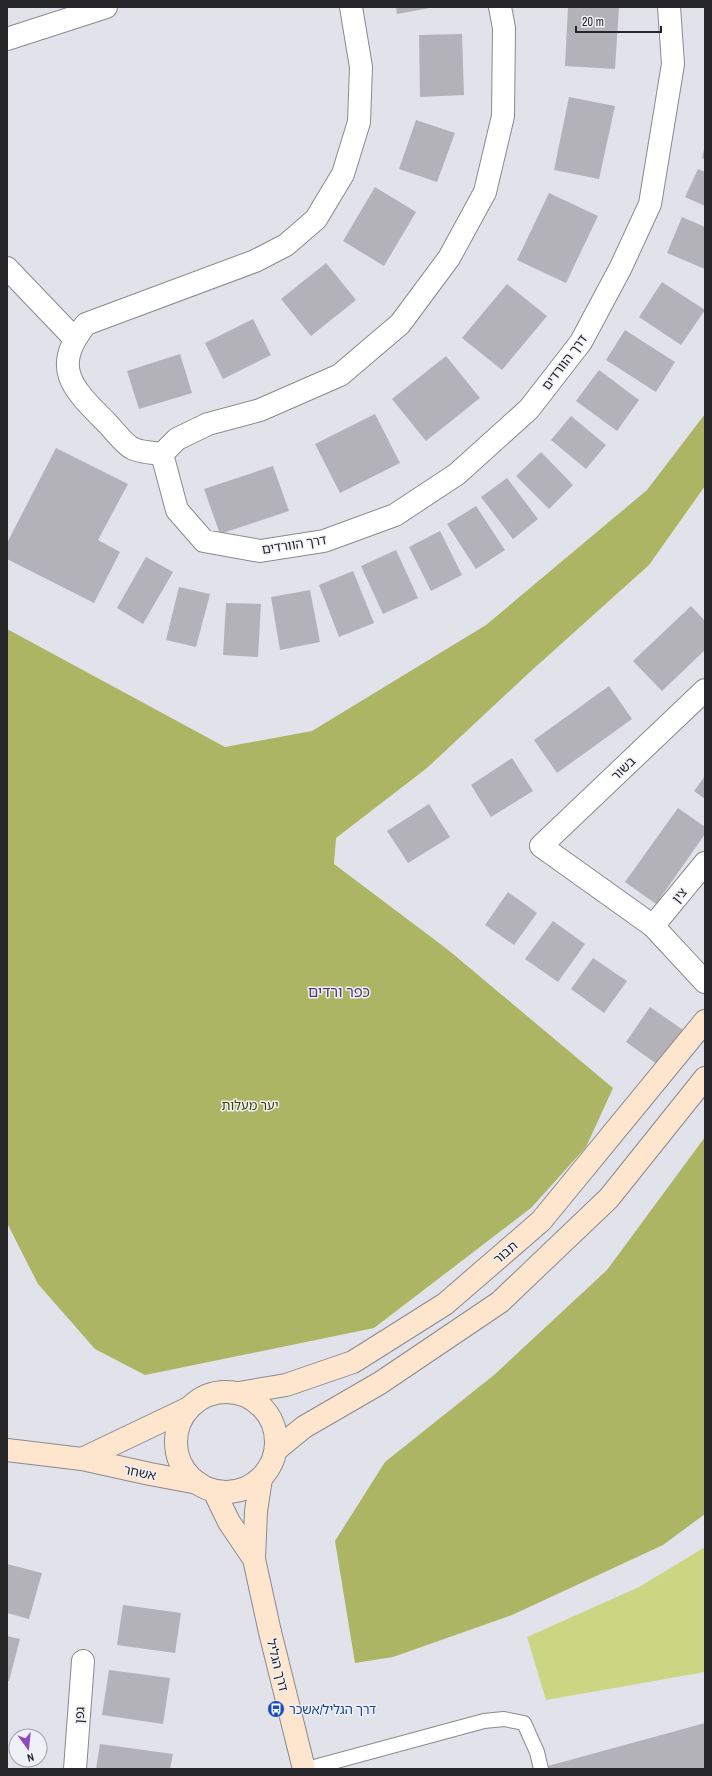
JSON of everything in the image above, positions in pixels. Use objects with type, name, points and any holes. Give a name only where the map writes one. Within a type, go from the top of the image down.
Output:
[{"type":"street","points":[[7,39],[106,7]]},
{"type":"street","points":[[351,7],[361,67],[359,122],[343,174],[316,219],[286,245],[255,261],[86,324],[74,338],[68,357],[68,376],[81,397],[132,448],[162,454],[176,439],[208,424],[260,410],[340,375],[400,324],[450,258],[485,192],[503,116],[504,28],[500,7]]},
{"type":"street","name":"דרך הוורדים","points":[[162,454],[177,510],[204,542],[260,551],[324,541],[395,515],[458,474],[529,409],[581,342],[621,267],[650,204],[673,64],[669,7]]},
{"type":"street","points":[[7,268],[74,338]]},
{"type":"street","name":"בשור","points":[[653,926],[541,846],[705,690]]},
{"type":"street","name":"צין","points":[[653,926],[705,863]]},
{"type":"street","points":[[653,926],[705,982]]},
{"type":"street","name":"תבור","points":[[239,1394],[286,1385],[353,1362],[445,1304],[541,1221],[705,1021]]},
{"type":"street","points":[[276,1450],[304,1427],[380,1383],[500,1302],[609,1198],[705,1078]]},
{"type":"street","points":[[82,1459],[189,1408],[212,1394],[226,1392],[239,1394],[253,1399],[264,1409],[272,1421],[277,1435],[276,1450],[271,1466],[261,1479],[247,1488],[231,1492],[206,1487],[185,1471],[179,1459],[176,1446],[179,1426],[189,1408]]},
{"type":"street","name":"אשחר","points":[[7,1450],[82,1459],[206,1487]]},
{"type":"street","name":"דרך הגליל","points":[[261,1479],[256,1511],[254,1559],[270,1632],[304,1769]]},
{"type":"street","name":"דרך הגליל","points":[[206,1487],[254,1559]]},
{"type":"street","name":"גפן","points":[[75,1769],[83,1661]]},
{"type":"lane","points":[[307,1769],[484,1721],[504,1719],[524,1723],[537,1752],[541,1769]]},
{"type":"green space","name":"יער מעלות","points":[[705,414],[705,486],[649,565],[531,671],[427,768],[336,838],[334,864],[447,949],[613,1088],[586,1147],[531,1208],[374,1328],[145,1375],[95,1349],[38,1284],[7,1223],[7,629],[225,747],[312,731],[486,625],[647,490]]},
{"type":"green space","points":[[705,1137],[705,1514],[663,1545],[512,1615],[393,1657],[355,1663],[335,1541],[385,1462],[494,1375],[607,1270]]},
{"type":"green space","points":[[705,1547],[705,1672],[546,1700],[527,1637],[639,1587]]},
{"type":"building","points":[[396,7],[430,7],[430,8],[397,14]]},
{"type":"building","points":[[568,7],[619,7],[615,69],[565,66]]},
{"type":"building","points":[[462,34],[464,95],[420,97],[419,35]]},
{"type":"building","points":[[569,97],[615,106],[599,179],[554,170]]},
{"type":"building","points":[[416,120],[455,133],[437,182],[399,169]]},
{"type":"building","points":[[705,149],[705,159],[702,158]]},
{"type":"building","points":[[698,169],[705,172],[705,206],[685,197]]},
{"type":"building","points":[[375,187],[416,212],[384,266],[343,241]]},
{"type":"building","points":[[549,193],[598,216],[566,283],[517,260]]},
{"type":"building","points":[[682,217],[705,227],[705,269],[667,253]]},
{"type":"building","points":[[326,263],[356,300],[311,336],[281,299]]},
{"type":"building","points":[[662,282],[705,310],[681,345],[639,317]]},
{"type":"building","points":[[507,284],[547,316],[502,370],[462,338]]},
{"type":"building","points":[[253,319],[271,355],[223,379],[205,343]]},
{"type":"building","points":[[625,330],[675,362],[656,392],[606,360]]},
{"type":"building","points":[[180,354],[192,393],[139,409],[127,371]]},
{"type":"building","points":[[446,356],[480,398],[426,441],[392,399]]},
{"type":"building","points":[[599,370],[639,400],[617,431],[576,401]]},
{"type":"building","points":[[375,414],[400,463],[340,493],[315,444]]},
{"type":"building","points":[[571,416],[606,445],[586,469],[551,440]]},
{"type":"building","points":[[56,448],[128,484],[98,540],[120,552],[94,603],[7,559],[7,543]]},
{"type":"building","points":[[541,452],[573,485],[549,509],[516,476]]},
{"type":"building","points":[[273,466],[289,511],[220,534],[204,489]]},
{"type":"building","points":[[507,478],[538,519],[513,539],[481,497]]},
{"type":"building","points":[[476,506],[505,550],[476,569],[447,524]]},
{"type":"building","points":[[440,531],[462,575],[431,591],[409,547]]},
{"type":"building","points":[[396,550],[418,598],[383,614],[361,566]]},
{"type":"building","points":[[146,557],[173,572],[143,624],[117,608]]},
{"type":"building","points":[[353,571],[374,623],[339,637],[319,585]]},
{"type":"building","points":[[179,587],[210,594],[196,647],[166,640]]},
{"type":"building","points":[[310,590],[320,642],[280,650],[271,597]]},
{"type":"building","points":[[226,603],[261,604],[258,657],[223,655]]},
{"type":"building","points":[[691,606],[705,621],[705,650],[662,691],[633,661]]},
{"type":"building","points":[[609,686],[632,719],[557,773],[534,740]]},
{"type":"building","points":[[512,758],[533,791],[491,817],[471,785]]},
{"type":"building","points":[[705,776],[705,799],[694,791]]},
{"type":"building","points":[[429,804],[450,837],[408,863],[387,831]]},
{"type":"building","points":[[678,808],[705,827],[705,834],[656,904],[625,882]]},
{"type":"building","points":[[508,892],[537,913],[514,945],[485,925]]},
{"type":"building","points":[[553,921],[585,944],[558,982],[525,959]]},
{"type":"building","points":[[593,958],[627,981],[604,1013],[571,989]]},
{"type":"building","points":[[650,1007],[686,1032],[661,1067],[626,1042]]},
{"type":"building","points":[[7,1564],[42,1573],[29,1619],[7,1613]]},
{"type":"building","points":[[123,1605],[181,1613],[175,1653],[117,1645]]},
{"type":"building","points":[[7,1636],[20,1639],[9,1681],[7,1681]]},
{"type":"building","points":[[109,1670],[170,1678],[163,1724],[102,1715]]},
{"type":"building","points":[[705,1723],[705,1769],[549,1769],[548,1766]]},
{"type":"building","points":[[100,1744],[173,1754],[170,1769],[96,1769]]},
{"type":"place","name":"דרך הגליל/אשכר","points":[[276,1709]]},
{"type":"district","name":"כפר ורדים","points":[[339,992]]}]
